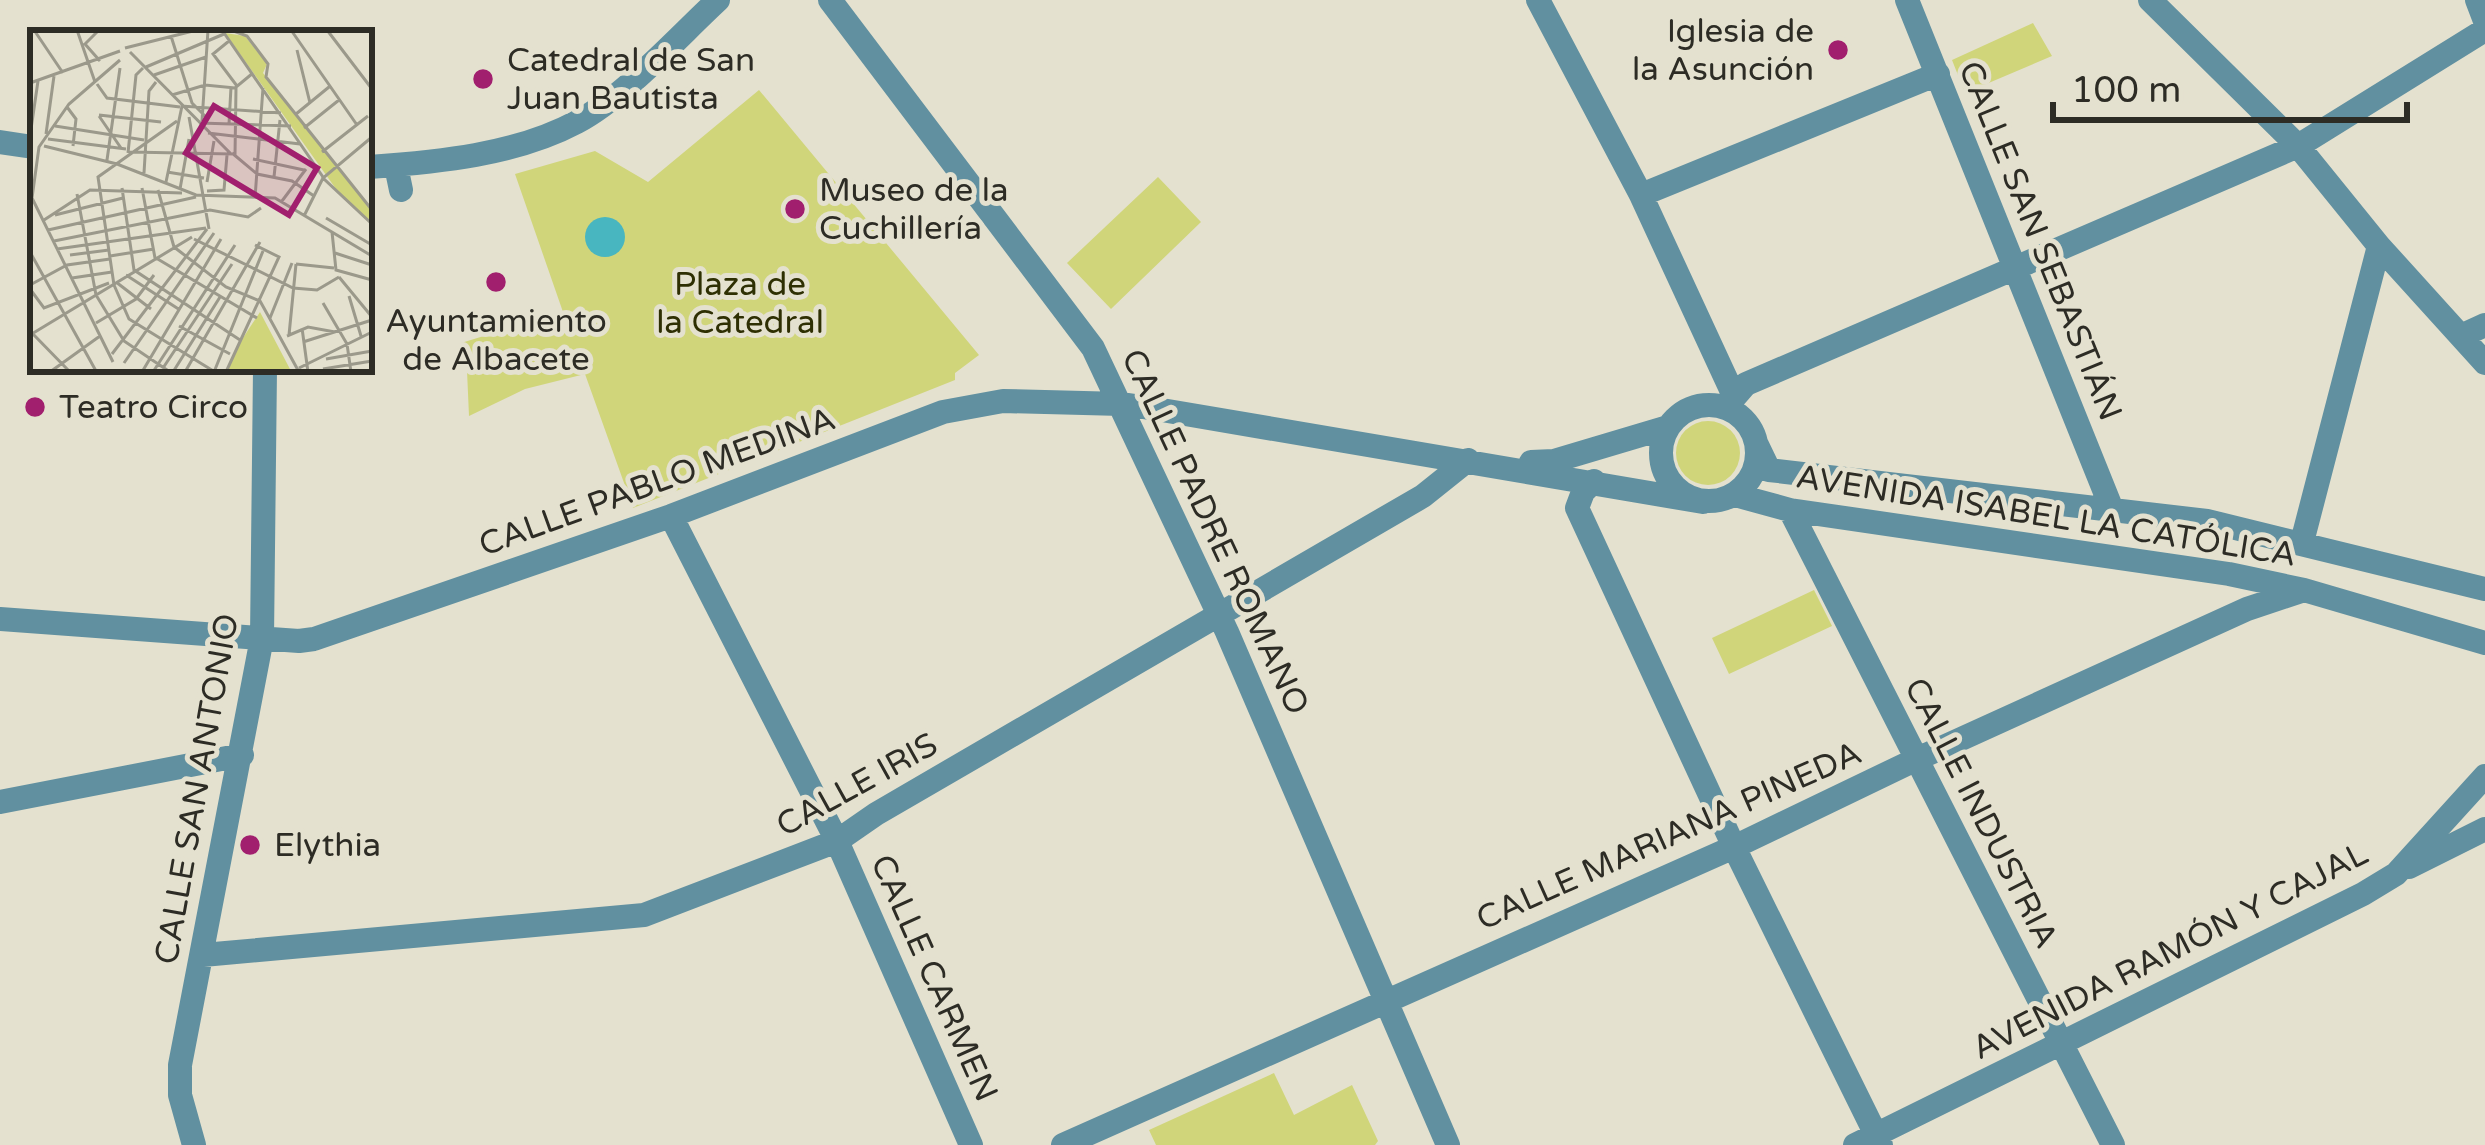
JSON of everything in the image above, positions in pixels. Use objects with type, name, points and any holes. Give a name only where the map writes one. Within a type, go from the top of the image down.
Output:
[{"type":"street","points":[[372,168],[398,178],[433,163],[512,146],[578,122],[609,101],[718,0]]},
{"type":"street","name":"CALLE PADRE ROMANO","points":[[830,0],[1094,348],[1218,614],[1448,1145]]},
{"type":"street","points":[[1122,404],[1703,502],[1735,495],[1753,473],[1757,445],[1751,429],[1730,402],[1641,195],[1538,0]]},
{"type":"street","name":"CALLE SAN SEBASTIÁN","points":[[1907,0],[2111,507]]},
{"type":"street","points":[[2150,0],[2298,146],[2379,246],[2473,330],[2485,363]]},
{"type":"street","points":[[2477,0],[2485,21]]},
{"type":"street","points":[[1703,502],[1687,497],[1668,481],[1660,448],[1679,415],[1695,406],[1730,402],[1746,384],[2298,146],[2485,31]]},
{"type":"street","points":[[1641,195],[1938,74]]},
{"type":"street","points":[[0,142],[30,147]]},
{"type":"street","points":[[2302,542],[2379,246]]},
{"type":"street","name":"CALLE SAN ANTONIO","points":[[194,1145],[180,1095],[180,1065],[262,638],[265,372]]},
{"type":"street","name":"CALLE PABLO MEDINA","points":[[0,619],[298,641],[332,634],[671,516],[943,412],[1003,401],[1122,404]]},
{"type":"street","points":[[1475,461],[1554,461],[1668,427]]},
{"type":"street","name":"AVENIDA ISABEL LA CATÓLICA","points":[[1757,445],[1769,470],[2207,521],[2485,589]]},
{"type":"street","name":"CALLE IRIS","points":[[203,955],[644,915],[721,889],[837,841],[1475,461]]},
{"type":"street","points":[[1594,481],[1577,508],[1871,1142]]},
{"type":"street","name":"AVENIDA ISABEL LA CATÓLICA","points":[[1735,495],[1790,510],[2229,574],[2304,590],[2485,643]]},
{"type":"street","name":"CALLE INDUSTRIA","points":[[1790,510],[2114,1145]]},
{"type":"street","name":"CALLE CARMEN","points":[[671,516],[837,841],[971,1145]]},
{"type":"street","name":"CALLE MARIANA PINEDA","points":[[1063,1145],[1734,847],[2247,609],[2304,590]]},
{"type":"street","points":[[0,802],[242,755]]},
{"type":"street","name":"AVENIDA RAMÓN Y CAJAL","points":[[1871,1142],[2309,923],[2396,874],[2485,776]]},
{"type":"street","points":[[2396,874],[2485,829]]},
{"type":"green space","points":[[2033,23],[2052,56],[1965,93],[1952,60]]},
{"type":"green space","name":"Plaza de la Catedral","points":[[759,90],[979,355],[955,373],[955,380],[633,508],[585,374],[525,389],[469,416],[466,348],[461,343],[563,312],[515,174],[595,151],[648,182]]},
{"type":"green space","points":[[1158,177],[1201,222],[1111,309],[1067,263]]},
{"type":"green space","points":[[1708,421],[1730,431],[1740,453],[1730,475],[1708,485],[1686,475],[1676,453],[1686,431]]},
{"type":"green space","points":[[1814,590],[1832,626],[1729,674],[1712,638]]},
{"type":"green space","points":[[1274,1073],[1294,1115],[1352,1085],[1378,1141],[1375,1145],[1156,1145],[1149,1130]]},
{"type":"water","points":[[605,217],[619,223],[625,237],[619,251],[605,257],[591,251],[585,237],[591,223]]},
{"type":"place","name":"Iglesia de la Asunción","points":[[1838,50]]},
{"type":"place","name":"Catedral de San Juan Bautista","points":[[483,79]]},
{"type":"place","name":"Museo de la Cuchillería","points":[[795,209]]},
{"type":"place","name":"Ayuntamiento de Albacete","points":[[496,282]]},
{"type":"place","name":"Teatro Circo","points":[[35,407]]},
{"type":"place","name":"Elythia","points":[[250,845]]}]
